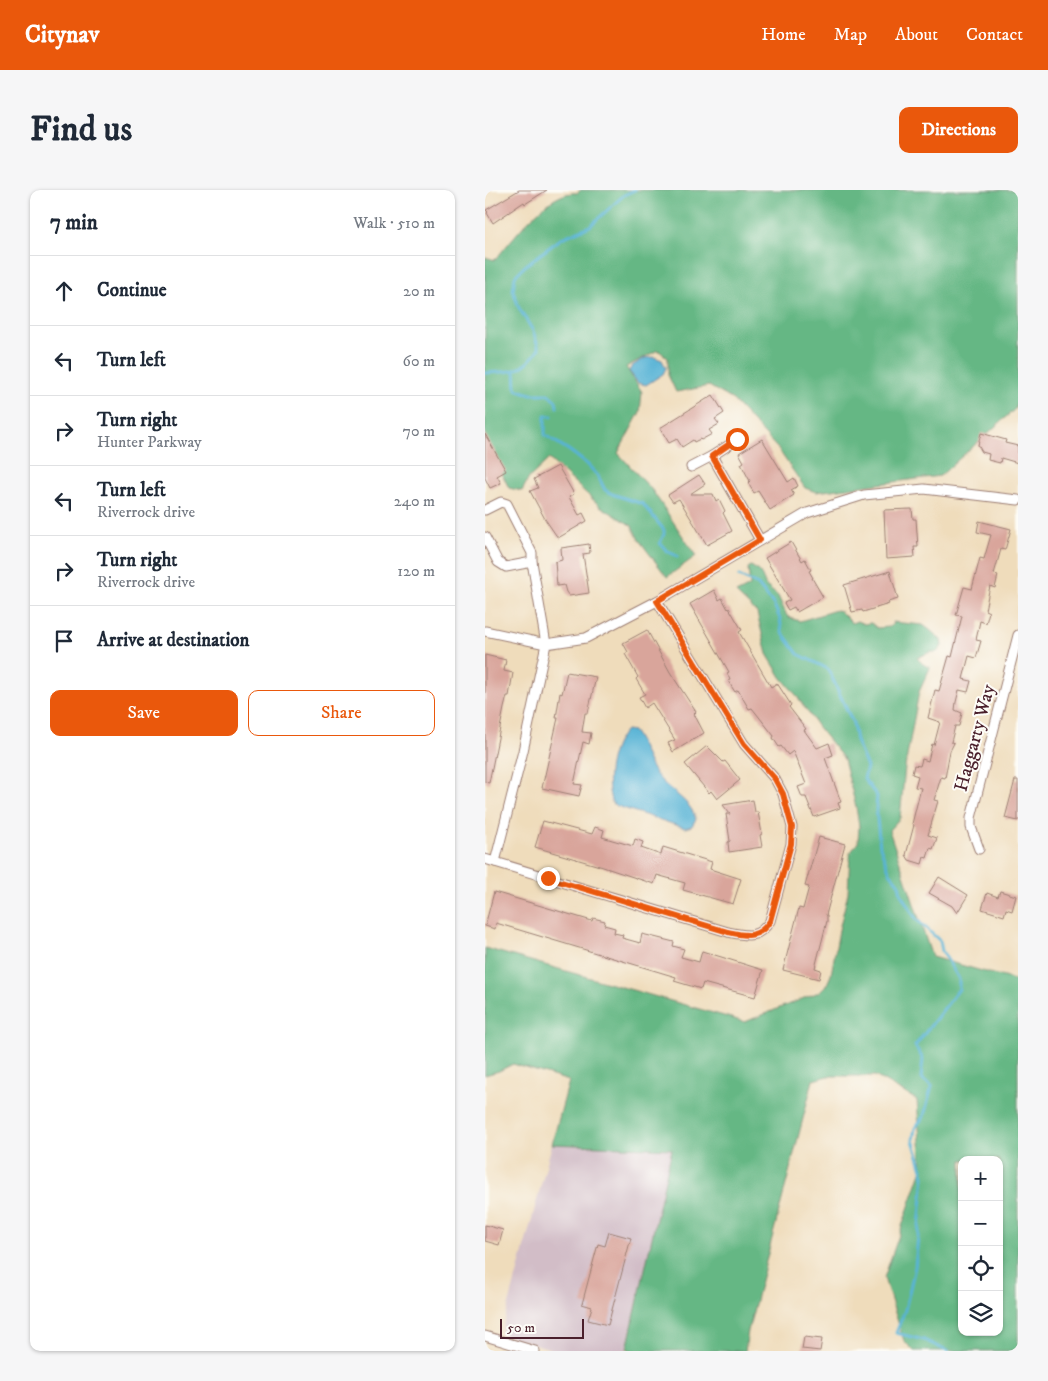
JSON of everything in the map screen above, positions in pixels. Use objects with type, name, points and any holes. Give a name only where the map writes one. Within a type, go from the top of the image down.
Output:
[{"type":"street","points":[[691,467],[712,456],[737,439]]},
{"type":"street","points":[[712,456],[760,540]]},
{"type":"street","points":[[485,631],[546,644],[586,638],[657,601],[807,513],[864,495],[924,489],[1018,500]]},
{"type":"street","points":[[485,510],[501,502],[507,504],[532,553],[546,644],[523,751],[495,862]]},
{"type":"street","points":[[485,537],[498,562],[506,567],[532,562]]},
{"type":"street","points":[[485,859],[728,932],[745,935],[757,934],[765,929],[770,921],[791,844],[792,827],[783,794],[775,779],[744,744],[657,601]]},
{"type":"street","name":"Haggarty Way","points":[[979,849],[971,827],[971,818],[1018,635]]},
{"type":"street","points":[[485,1336],[535,1351]]},
{"type":"shaded area","points":[[552,1144],[672,1149],[626,1351],[558,1351],[501,1334]]},
{"type":"green space","points":[[581,190],[1018,190],[1018,399],[1015,409],[940,476],[816,492],[805,488],[778,449],[733,400],[709,386],[676,392],[668,375],[668,358],[658,350],[626,367],[642,392],[640,412],[618,453],[652,490],[696,556],[667,577],[639,540],[632,526],[600,506],[549,459],[529,478],[522,491],[509,488],[485,439],[485,257],[495,260],[531,218],[554,199],[566,194],[577,193]]},
{"type":"green space","points":[[751,566],[760,572],[766,586],[778,596],[787,616],[800,621],[836,610],[840,611],[852,623],[857,621],[864,624],[871,623],[877,628],[889,627],[893,624],[892,622],[923,625],[941,640],[942,646],[937,652],[930,652],[917,658],[930,668],[919,692],[905,767],[900,818],[889,830],[932,957],[1018,981],[1018,1351],[914,1351],[904,1341],[884,1278],[922,1169],[917,1100],[875,1076],[828,1076],[813,1080],[748,1331],[745,1351],[634,1351],[627,1349],[672,1149],[552,1144],[569,1081],[513,1064],[485,1075],[485,948],[745,1022],[819,992],[827,984],[831,975],[848,893],[850,853],[858,843],[859,826],[856,807],[844,759],[781,677],[767,654],[757,613],[736,593],[750,586],[748,568]]},
{"type":"water","points":[[654,357],[662,360],[666,368],[663,374],[646,385],[638,383],[629,371],[632,366],[645,358]]},
{"type":"water","points":[[626,730],[633,731],[656,774],[690,807],[696,819],[692,826],[685,828],[612,803],[609,785],[610,765],[616,745]]},
{"type":"building","points":[[519,190],[547,190],[525,204],[524,202],[493,223],[486,210]]},
{"type":"building","points":[[713,395],[724,413],[715,419],[719,424],[709,430],[712,434],[701,440],[694,442],[693,440],[682,447],[677,439],[669,443],[660,428]]},
{"type":"building","points":[[981,433],[1006,440],[1005,443],[1018,446],[1018,463],[1001,458],[1000,463],[988,460],[989,454],[982,452],[978,445]]},
{"type":"building","points":[[485,434],[506,471],[497,476],[501,483],[490,488],[485,478]]},
{"type":"building","points":[[762,439],[788,482],[794,478],[798,486],[791,490],[794,495],[770,510],[758,491],[754,493],[748,483],[750,481],[741,464],[744,462],[739,453]]},
{"type":"building","points":[[558,466],[574,494],[569,497],[579,515],[583,513],[587,521],[558,538],[530,491],[538,488],[534,479]]},
{"type":"building","points":[[699,475],[705,484],[690,494],[713,494],[716,501],[719,499],[725,511],[723,513],[732,531],[707,545],[679,499],[673,502],[668,495]]},
{"type":"building","points":[[912,509],[913,519],[916,519],[918,547],[914,547],[915,557],[886,559],[884,510]]},
{"type":"building","points":[[979,521],[1011,529],[1005,550],[1001,549],[994,574],[998,575],[995,588],[990,586],[985,610],[989,612],[986,623],[980,621],[976,640],[981,641],[976,658],[969,656],[963,679],[971,681],[968,692],[959,690],[955,710],[962,713],[959,726],[955,726],[951,742],[954,743],[950,751],[945,778],[941,777],[934,800],[938,801],[928,835],[937,838],[933,849],[930,848],[927,858],[924,857],[922,864],[909,860],[906,855],[921,788],[915,787],[918,776],[912,774],[914,765],[920,766],[922,759],[928,761],[932,744],[934,745],[940,722],[928,718],[935,690],[939,691],[949,656],[952,657],[962,616],[956,615],[964,587],[972,589],[980,558],[984,559],[991,535],[977,532]]},
{"type":"building","points":[[791,542],[802,561],[805,559],[811,570],[809,571],[812,578],[823,597],[797,612],[794,607],[788,610],[784,603],[790,600],[765,558]]},
{"type":"building","points":[[589,544],[590,553],[583,554],[589,593],[569,596],[564,585],[557,586],[555,562],[562,560],[561,548]]},
{"type":"building","points":[[890,571],[898,599],[888,602],[889,604],[863,612],[862,610],[852,612],[844,585]]},
{"type":"building","points":[[714,590],[719,600],[722,598],[729,608],[742,630],[739,632],[771,687],[777,683],[791,705],[789,707],[806,729],[804,730],[817,748],[829,743],[833,755],[825,758],[841,802],[838,803],[840,808],[814,817],[806,797],[802,797],[798,787],[806,784],[793,751],[788,755],[781,746],[779,747],[773,738],[774,736],[752,708],[749,709],[738,690],[735,692],[728,681],[730,680],[727,673],[729,672],[690,604]]},
{"type":"building","points":[[647,630],[670,672],[696,712],[694,714],[704,733],[673,752],[668,743],[675,740],[652,703],[645,708],[639,697],[645,694],[625,654],[628,652],[623,643]]},
{"type":"building","points":[[485,655],[506,660],[504,671],[513,673],[489,783],[485,782]]},
{"type":"building","points":[[567,672],[596,677],[588,713],[585,713],[582,732],[591,733],[589,744],[583,742],[574,784],[582,785],[579,796],[542,788],[558,718],[556,718],[560,693],[562,694]]},
{"type":"building","points":[[707,746],[723,762],[725,761],[740,780],[717,799],[711,791],[709,793],[685,764]]},
{"type":"building","points":[[1015,780],[1018,780],[1018,821],[1005,818]]},
{"type":"building","points":[[753,800],[755,812],[758,812],[762,847],[729,852],[728,842],[730,841],[726,814],[730,814],[723,805]]},
{"type":"building","points":[[543,821],[592,834],[595,827],[604,830],[602,837],[633,846],[635,839],[643,842],[641,848],[661,855],[663,847],[712,862],[710,869],[741,879],[733,904],[683,890],[685,883],[657,875],[654,884],[535,847]]},
{"type":"building","points":[[819,837],[845,844],[826,915],[827,921],[815,968],[821,970],[819,979],[783,970],[799,908],[803,909],[809,887],[805,886]]},
{"type":"building","points":[[939,877],[968,895],[957,913],[952,906],[929,893]]},
{"type":"building","points":[[1000,891],[1016,896],[1012,911],[1006,909],[1004,916],[982,909],[987,893],[998,897]]},
{"type":"building","points":[[494,892],[592,921],[593,918],[605,921],[604,925],[615,928],[614,933],[623,935],[622,938],[640,943],[642,934],[674,942],[673,946],[684,949],[681,957],[699,962],[702,951],[763,970],[755,997],[703,983],[701,989],[674,981],[676,977],[496,923],[495,929],[485,926]]},
{"type":"building","points":[[485,1225],[503,1230],[499,1245],[485,1241]]},
{"type":"building","points":[[609,1232],[631,1238],[608,1325],[588,1320],[592,1307],[582,1304],[598,1244],[605,1246]]},
{"type":"building","points":[[804,1337],[822,1339],[820,1351],[802,1349]]},
{"type":"waterway","points":[[485,373],[516,370],[527,363],[539,349],[533,331],[519,308],[513,291],[515,276],[527,264],[562,238],[590,226],[624,195],[635,190]]},
{"type":"waterway","points":[[515,370],[516,389],[530,394],[548,394],[556,401],[557,407]]},
{"type":"waterway","points":[[552,416],[545,416],[545,435],[588,465],[598,476],[605,490],[643,504],[664,530],[660,543],[667,551],[677,556]]},
{"type":"waterway","points":[[739,576],[758,585],[774,605],[780,619],[782,632],[798,654],[828,669],[853,723],[856,741],[867,767],[864,779],[877,796],[876,809],[880,847],[890,873],[899,884],[901,894],[916,919],[940,941],[942,951],[959,979],[959,989],[915,1046],[923,1059],[921,1078],[932,1086],[924,1116],[915,1128],[913,1140],[924,1176],[915,1267],[905,1310],[896,1333],[924,1340],[947,1351]]},
{"type":"route","points":[[548,878],[728,932],[745,935],[757,934],[765,929],[770,921],[791,844],[792,827],[783,794],[775,779],[744,744],[657,601],[760,540],[712,456],[737,439]]}]
